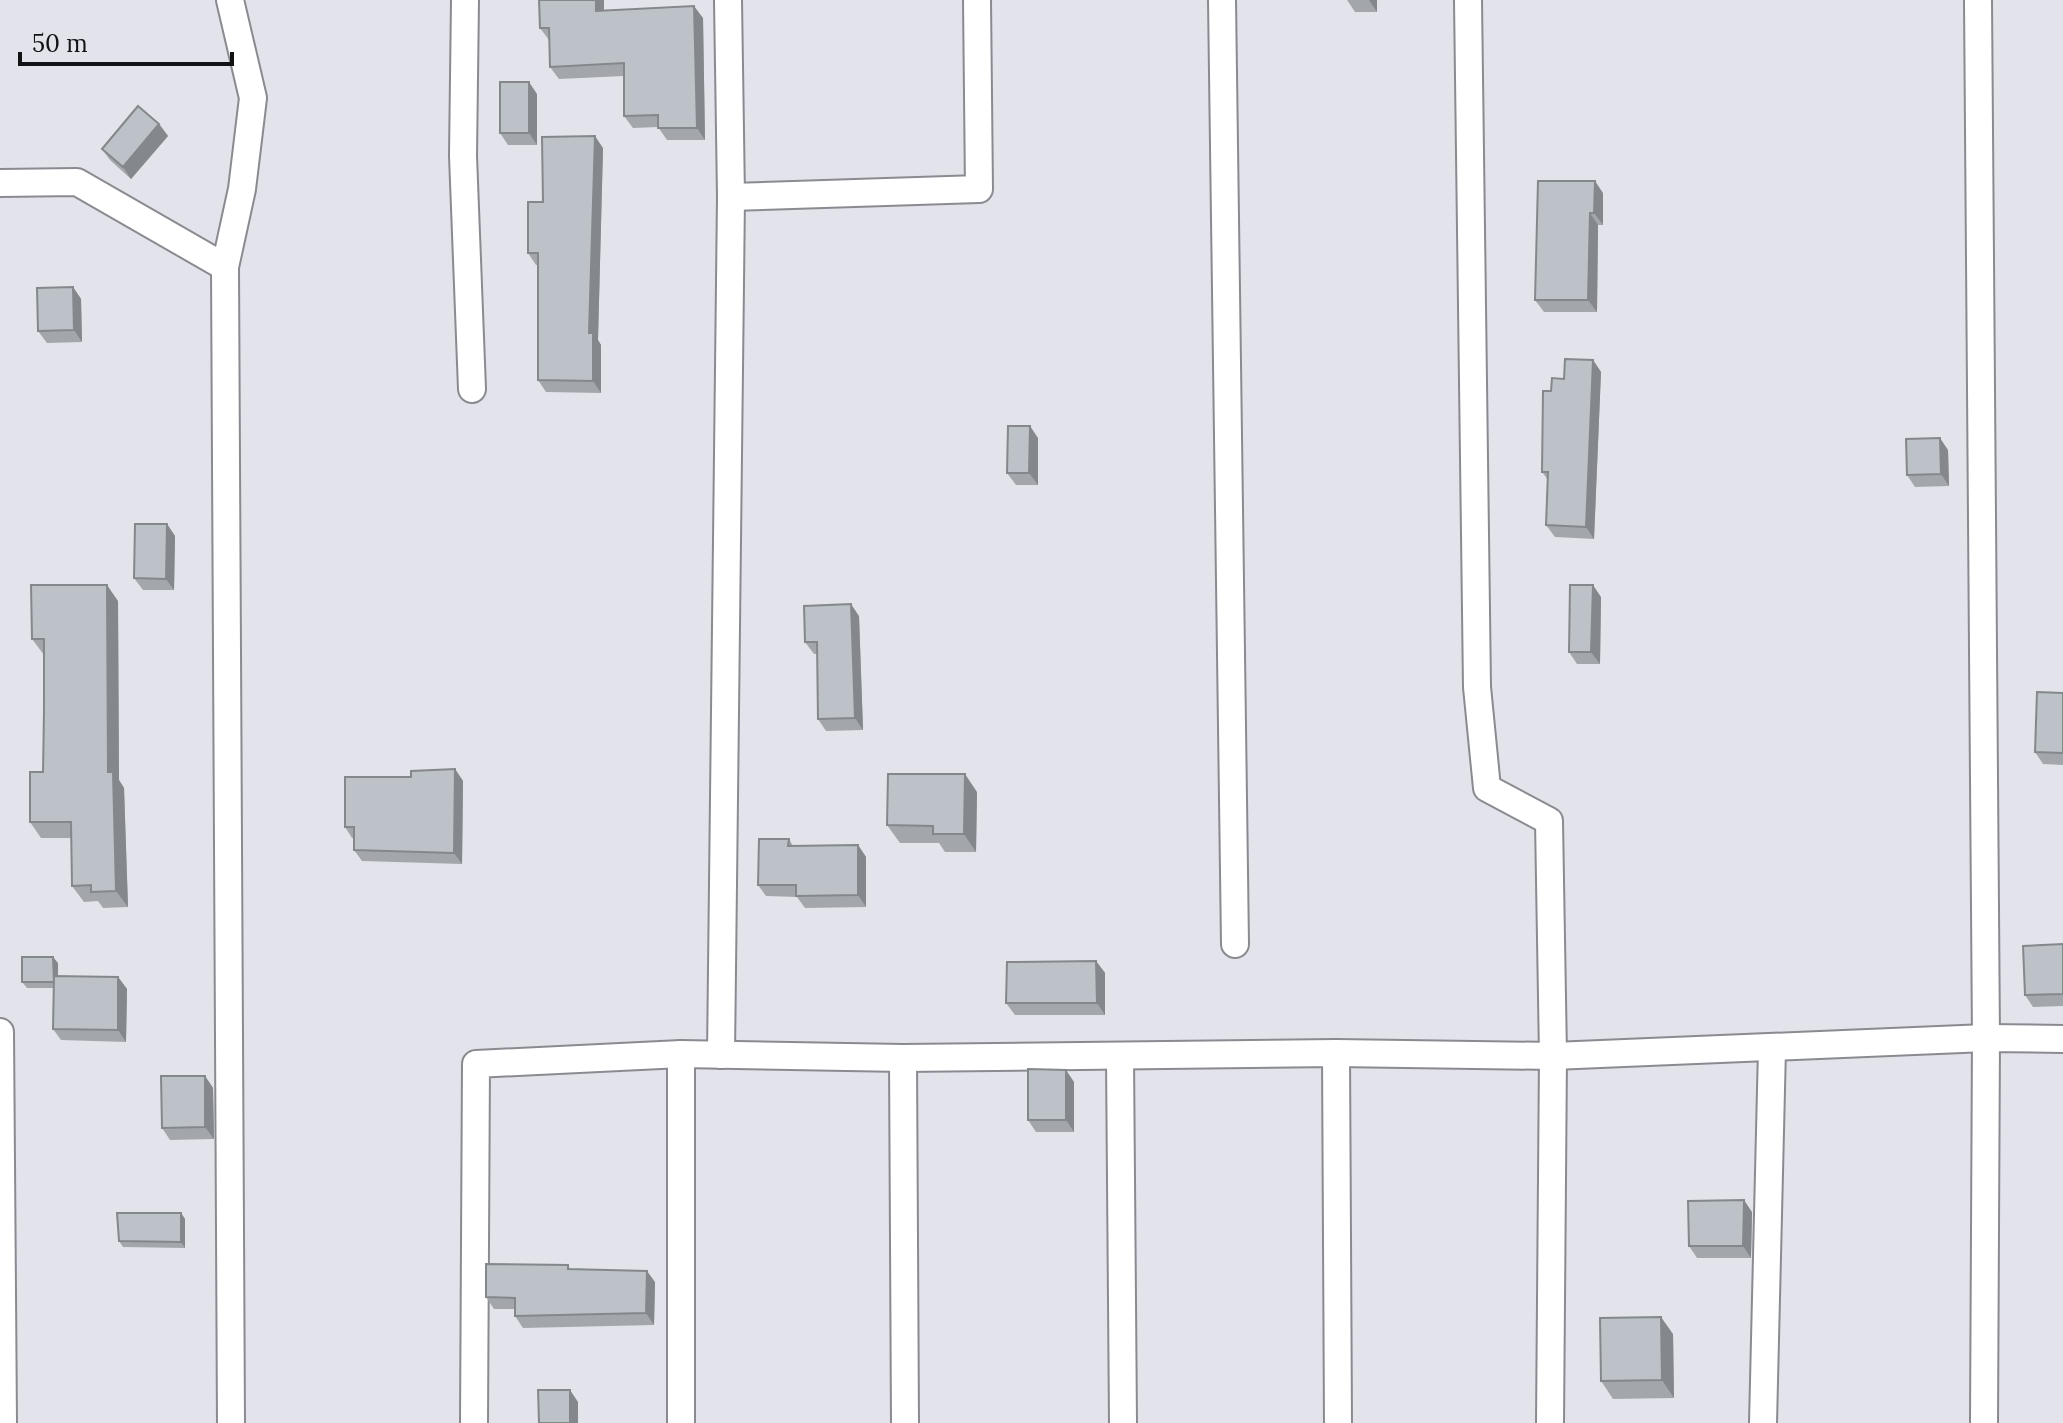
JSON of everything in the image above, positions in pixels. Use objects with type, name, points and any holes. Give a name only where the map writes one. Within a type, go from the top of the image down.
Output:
[{"type":"street","points":[[230,0],[253,98],[242,189],[225,267],[231,1423]]},
{"type":"street","points":[[465,0],[463,156],[472,389]]},
{"type":"street","points":[[721,1055],[731,197],[728,0]]},
{"type":"street","points":[[731,197],[979,189],[977,0]]},
{"type":"street","points":[[1222,0],[1235,944]]},
{"type":"street","points":[[1468,0],[1477,687],[1487,788],[1549,821],[1553,1056],[1550,1423]]},
{"type":"street","points":[[1978,0],[1986,1038],[1984,1423]]},
{"type":"street","points":[[0,183],[77,182],[225,267]]},
{"type":"street","points":[[0,1032],[3,1423]]},
{"type":"street","points":[[474,1423],[476,1064],[681,1054],[903,1058],[1336,1053],[1553,1056],[1986,1038],[2063,1039]]},
{"type":"street","points":[[1763,1423],[1772,1048]]},
{"type":"street","points":[[1336,1053],[1338,1423]]},
{"type":"street","points":[[681,1054],[681,1423]]},
{"type":"street","points":[[1120,1057],[1123,1423]]},
{"type":"street","points":[[903,1058],[905,1423]]},
{"type":"building","points":[[539,0],[596,0],[596,11],[694,6],[697,128],[658,128],[658,115],[624,116],[624,63],[550,67],[549,28],[540,28]]},
{"type":"building","points":[[500,82],[529,82],[529,133],[500,133]]},
{"type":"building","points":[[138,106],[159,124],[123,167],[102,149]]},
{"type":"building","points":[[595,136],[589,333],[593,333],[593,381],[538,380],[538,253],[528,253],[528,202],[543,202],[542,137]]},
{"type":"building","points":[[1538,181],[1595,181],[1594,213],[1590,213],[1588,300],[1535,300]]},
{"type":"building","points":[[73,287],[74,330],[38,331],[37,288]]},
{"type":"building","points":[[1565,359],[1593,360],[1586,527],[1546,525],[1548,472],[1542,472],[1543,391],[1551,391],[1552,378],[1564,379]]},
{"type":"building","points":[[1008,426],[1030,426],[1029,473],[1007,473]]},
{"type":"building","points":[[1940,438],[1941,474],[1907,475],[1906,439]]},
{"type":"building","points":[[135,524],[167,524],[166,579],[134,578]]},
{"type":"building","points":[[31,585],[107,585],[108,772],[113,772],[116,891],[91,892],[91,885],[72,886],[71,822],[30,822],[30,772],[43,772],[44,711],[44,639],[32,639]]},
{"type":"building","points":[[1570,585],[1593,585],[1591,652],[1569,652]]},
{"type":"building","points":[[851,604],[855,718],[818,719],[817,642],[805,642],[804,606]]},
{"type":"building","points":[[2037,692],[2063,693],[2063,753],[2035,752]]},
{"type":"building","points":[[455,769],[454,853],[354,850],[354,827],[345,827],[345,777],[411,777],[411,771]]},
{"type":"building","points":[[888,774],[965,774],[964,834],[933,834],[933,826],[887,825]]},
{"type":"building","points":[[759,839],[789,839],[788,846],[858,845],[858,895],[796,896],[796,885],[758,885]]},
{"type":"building","points":[[2063,944],[2063,994],[2025,995],[2023,946]]},
{"type":"building","points":[[22,957],[53,957],[54,982],[22,982]]},
{"type":"building","points":[[1096,961],[1097,1003],[1006,1003],[1007,962]]},
{"type":"building","points":[[54,976],[118,977],[118,1030],[53,1029]]},
{"type":"building","points":[[1028,1069],[1066,1070],[1066,1120],[1028,1120]]},
{"type":"building","points":[[161,1076],[205,1076],[205,1127],[162,1128]]},
{"type":"building","points":[[1744,1200],[1743,1246],[1689,1246],[1688,1201]]},
{"type":"building","points":[[117,1213],[181,1213],[181,1242],[119,1241]]},
{"type":"building","points":[[486,1264],[568,1265],[568,1269],[647,1271],[646,1313],[515,1316],[515,1298],[486,1297]]},
{"type":"building","points":[[1661,1317],[1662,1380],[1601,1381],[1600,1318]]},
{"type":"building","points":[[538,1390],[570,1390],[570,1423],[539,1423]]}]
